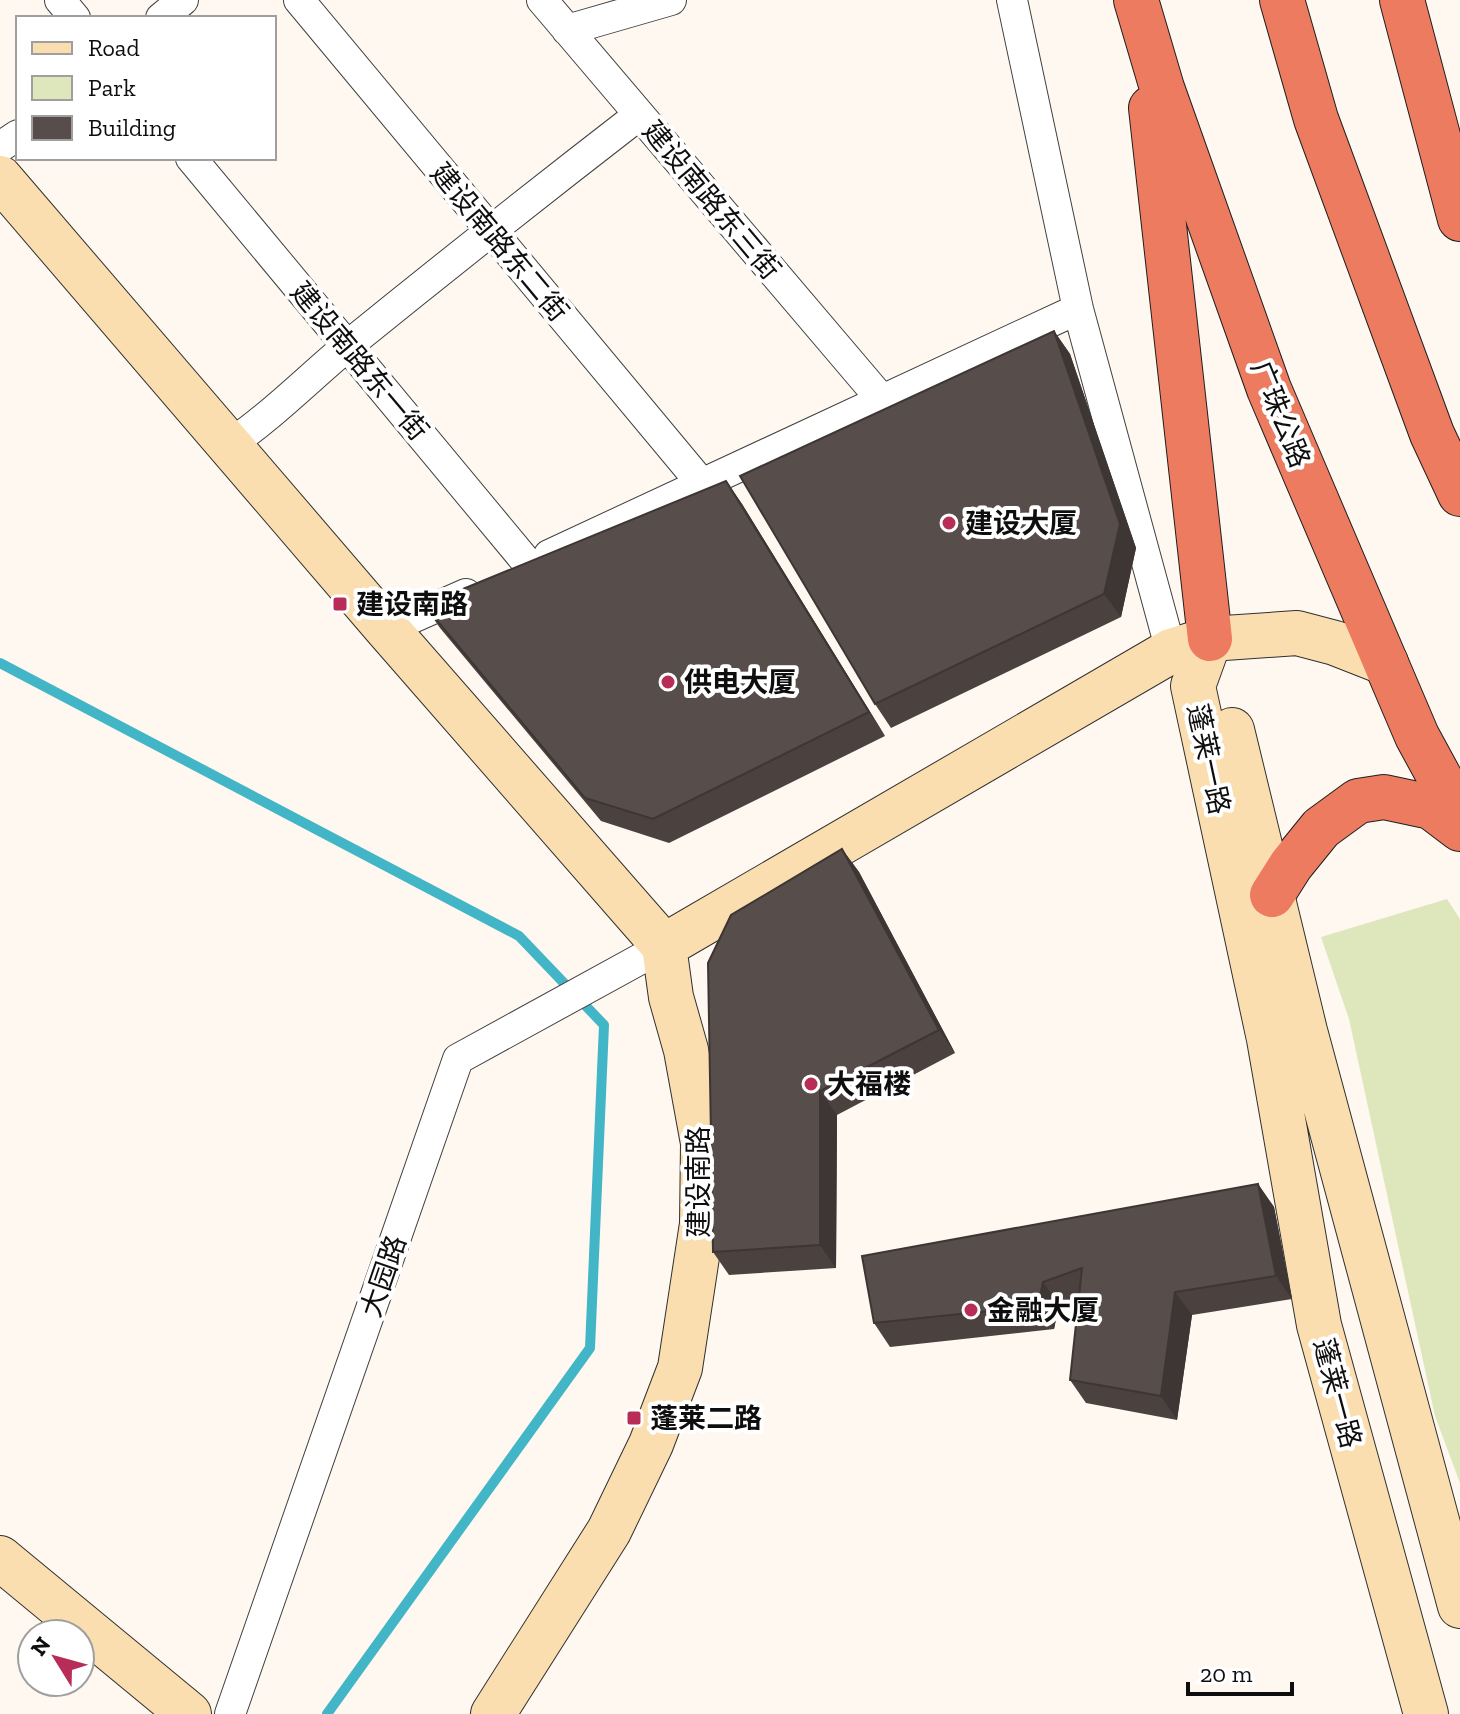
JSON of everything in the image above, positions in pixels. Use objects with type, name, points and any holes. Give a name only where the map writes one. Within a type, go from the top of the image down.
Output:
[{"type":"highway","points":[[1282,0],[1316,119],[1432,434],[1460,494]]},
{"type":"highway","points":[[1402,0],[1460,219]]},
{"type":"highway","points":[[1138,7],[1191,645]]},
{"type":"highway","name":"广珠公路","points":[[1138,7],[1162,88],[1269,389],[1417,736],[1460,815]]},
{"type":"highway","points":[[1272,895],[1321,828],[1358,801],[1384,797],[1431,807],[1460,829]]},
{"type":"main road","points":[[0,178],[387,629],[653,952],[684,1177],[657,1377],[594,1515],[470,1714]]},
{"type":"main road","points":[[0,206],[653,952]]},
{"type":"main road","points":[[653,952],[1191,645],[1297,633],[1335,643],[1386,663]]},
{"type":"main road","name":"蓬莱一路","points":[[1191,645],[1272,895],[1305,1031],[1460,1606]]},
{"type":"main road","name":"蓬莱一路","points":[[1191,645],[1193,686],[1269,1039],[1319,1325],[1426,1714]]},
{"type":"main road","name":"建设南路","points":[[493,1714],[609,1531],[651,1444],[680,1368],[702,1224],[703,1143],[686,1050],[671,997],[653,952]]},
{"type":"main road","points":[[0,1558],[189,1714]]},
{"type":"street","points":[[60,0],[73,16]]},
{"type":"street","points":[[163,16],[183,0]]},
{"type":"street","name":"建设南路东二街","points":[[299,0],[702,484]]},
{"type":"street","name":"建设南路东三街","points":[[542,0],[882,400]]},
{"type":"street","points":[[567,30],[671,0]]},
{"type":"street","points":[[1012,0],[1078,309],[1191,645]]},
{"type":"street","points":[[229,445],[491,230],[639,115]]},
{"type":"street","name":"建设南路东一街","points":[[193,160],[348,346],[507,575]]},
{"type":"street","points":[[387,629],[1078,309]]},
{"type":"street","name":"大园路","points":[[230,1714],[458,1059],[653,952]]},
{"type":"green space","points":[[1447,899],[1460,919],[1460,1483],[1435,1416],[1349,1019],[1321,937]]},
{"type":"building","name":"建设大厦","points":[[1054,331],[1120,524],[1104,594],[875,704],[740,476]]},
{"type":"building","name":"供电大厦","points":[[726,481],[869,712],[653,819],[585,798],[424,605]]},
{"type":"building","name":"大福楼","points":[[842,849],[939,1030],[820,1091],[820,1245],[713,1252],[708,963],[731,915]]},
{"type":"building","name":"金融大厦","points":[[1258,1184],[1276,1276],[1175,1292],[1161,1396],[1070,1380],[1082,1268],[1043,1282],[1038,1306],[874,1323],[862,1256]]},
{"type":"waterway","points":[[0,663],[519,936],[604,1025],[590,1348],[327,1714]]},
{"type":"place","name":"建设大厦","points":[[949,523]]},
{"type":"place","name":"建设南路","points":[[340,604]]},
{"type":"place","name":"供电大厦","points":[[668,682]]},
{"type":"place","name":"大福楼","points":[[811,1084]]},
{"type":"place","name":"金融大厦","points":[[971,1310]]},
{"type":"place","name":"蓬莱二路","points":[[634,1418]]}]
